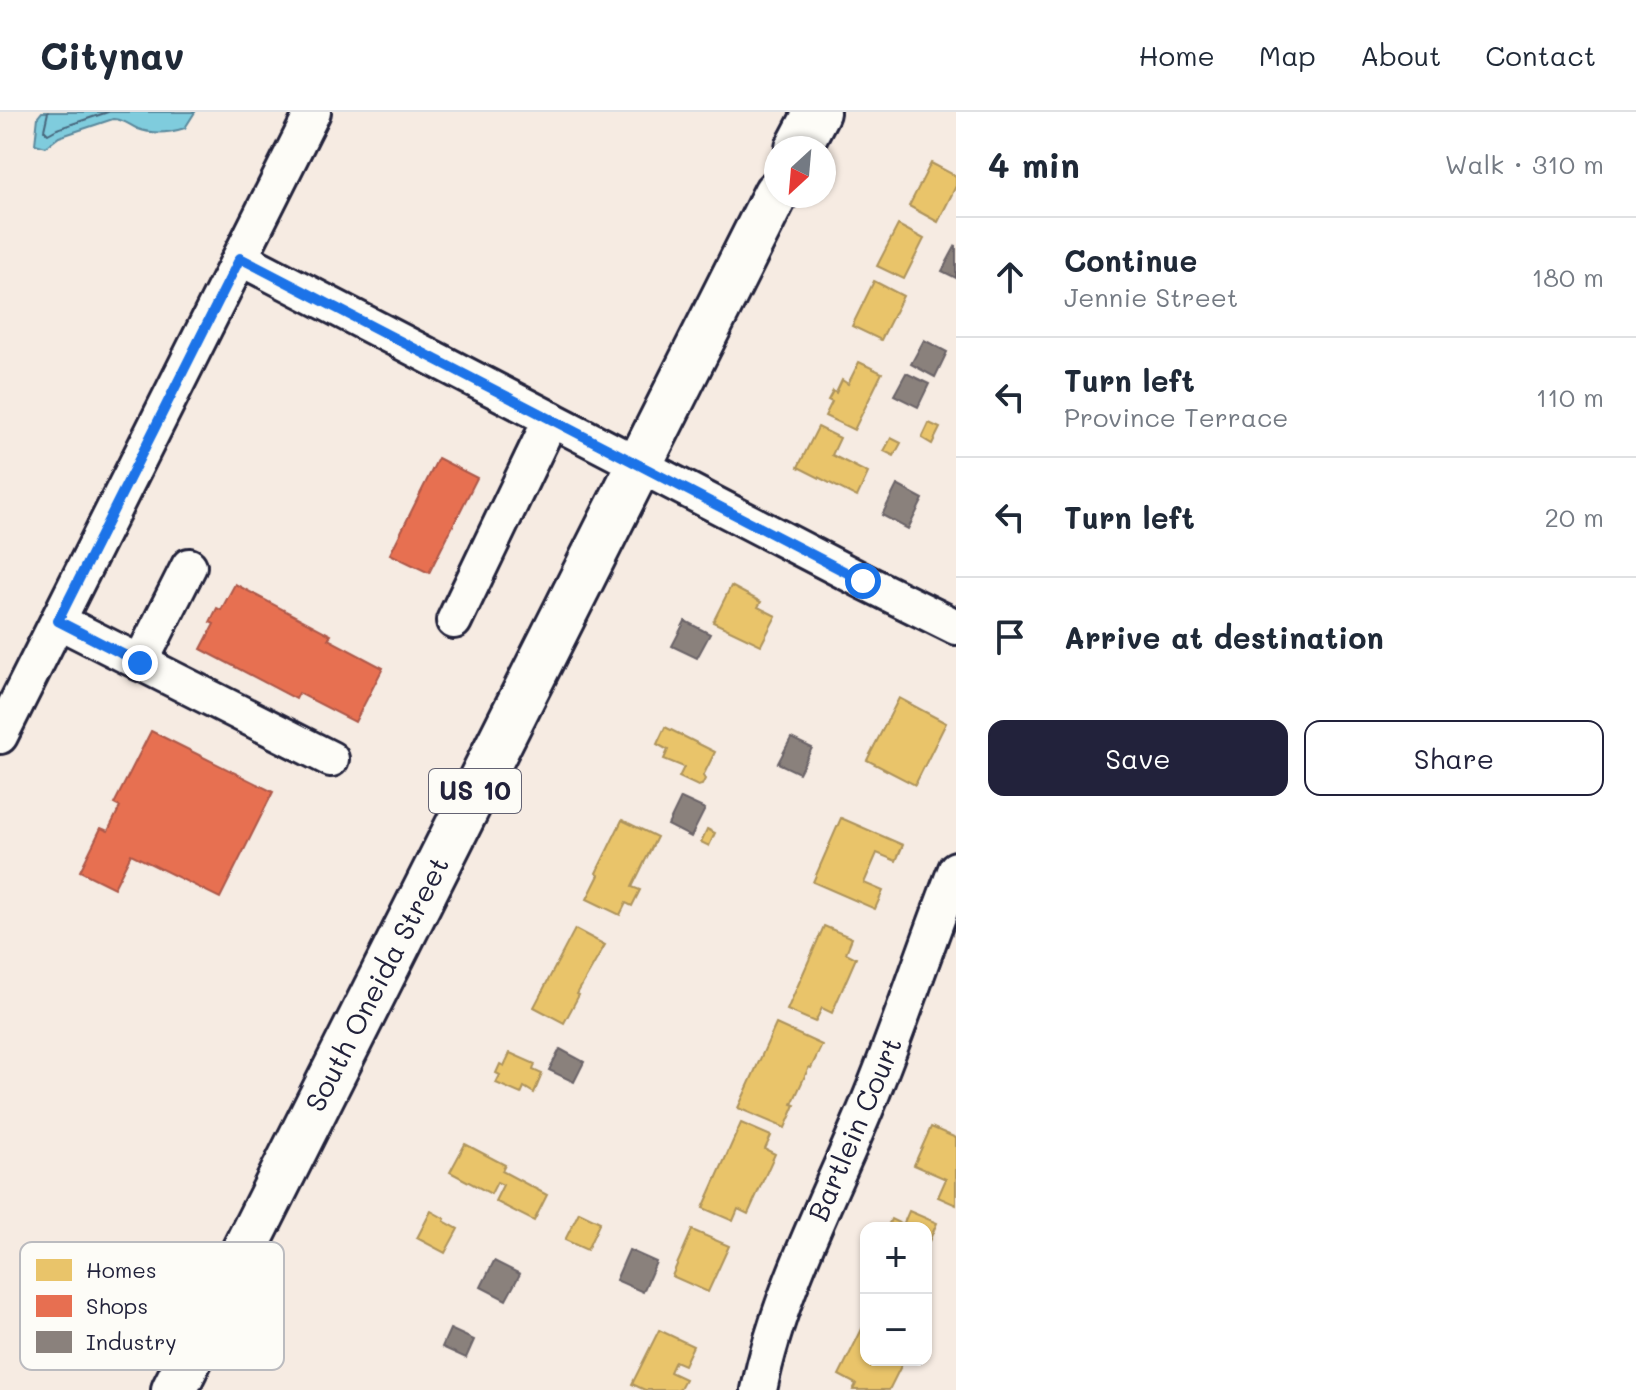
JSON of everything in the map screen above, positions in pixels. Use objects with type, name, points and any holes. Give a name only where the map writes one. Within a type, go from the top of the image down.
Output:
[{"type":"highway","points":[[804,136],[817,112]]},
{"type":"highway","name":"South Oneida Street","points":[[248,1242],[768,208]]},
{"type":"highway","name":"South Oneida Street","points":[[174,1390],[184,1370]]},
{"type":"street","points":[[0,736],[313,112]]},
{"type":"street","points":[[240,258],[956,627]]},
{"type":"street","points":[[454,621],[551,419]]},
{"type":"street","points":[[140,663],[189,566]]},
{"type":"street","points":[[58,621],[331,759]]},
{"type":"street","name":"Bartlein Court","points":[[759,1390],[766,1353],[783,1302],[886,1060],[956,869]]},
{"type":"water","points":[[42,112],[195,112],[185,128],[173,131],[150,132],[113,119],[59,137],[46,147],[35,144],[38,117]]},
{"type":"building: Homes","points":[[931,163],[956,176],[956,186],[938,222],[909,206]]},
{"type":"building: Homes","points":[[898,225],[924,239],[904,279],[877,266]]},
{"type":"building: Homes","points":[[874,281],[903,296],[881,340],[852,326]]},
{"type":"building: Homes","points":[[859,362],[882,373],[854,430],[825,416],[832,402],[828,400],[833,391],[836,393],[842,380],[848,384]]},
{"type":"building: Homes","points":[[929,423],[940,428],[932,444],[922,438]]},
{"type":"building: Homes","points":[[818,427],[840,438],[832,455],[868,473],[857,497],[798,467]]},
{"type":"building: Homes","points":[[891,438],[901,443],[894,456],[884,451]]},
{"type":"building: Homes","points":[[731,586],[761,602],[758,607],[776,616],[761,645],[713,622]]},
{"type":"building: Homes","points":[[899,698],[946,723],[915,785],[867,760]]},
{"type":"building: Homes","points":[[665,727],[715,752],[702,785],[679,777],[684,767],[664,759],[668,750],[657,744]]},
{"type":"building: Homes","points":[[841,818],[903,845],[896,861],[877,853],[864,883],[883,891],[875,909],[813,882]]},
{"type":"building: Homes","points":[[622,820],[657,837],[632,887],[640,890],[632,906],[626,903],[620,915],[587,899]]},
{"type":"building: Homes","points":[[707,829],[715,833],[709,846],[701,842]]},
{"type":"building: Homes","points":[[824,926],[852,938],[846,953],[856,958],[832,1013],[822,1008],[815,1022],[787,1010]]},
{"type":"building: Homes","points":[[575,929],[605,945],[564,1023],[534,1007]]},
{"type":"building: Homes","points":[[776,1024],[822,1045],[792,1104],[795,1105],[785,1128],[738,1108]]},
{"type":"building: Homes","points":[[510,1053],[535,1064],[533,1070],[542,1074],[534,1093],[524,1087],[521,1094],[496,1083],[500,1064],[504,1066]]},
{"type":"building: Homes","points":[[741,1123],[771,1136],[765,1149],[775,1154],[748,1214],[738,1209],[733,1221],[703,1208]]},
{"type":"building: Homes","points":[[931,1127],[956,1138],[956,1205],[938,1197],[946,1179],[914,1165]]},
{"type":"building: Homes","points":[[465,1144],[505,1165],[502,1171],[547,1195],[534,1221],[495,1201],[503,1185],[497,1182],[491,1194],[450,1172]]},
{"type":"building: Homes","points":[[431,1211],[458,1229],[445,1253],[417,1238]]},
{"type":"building: Homes","points":[[909,1211],[937,1223],[932,1234],[932,1222],[904,1222]]},
{"type":"building: Homes","points":[[579,1212],[600,1222],[587,1250],[565,1240]]},
{"type":"building: Homes","points":[[692,1230],[729,1246],[708,1292],[672,1276]]},
{"type":"building: Homes","points":[[659,1330],[693,1346],[684,1365],[675,1361],[670,1372],[685,1379],[679,1390],[645,1390],[632,1384]]},
{"type":"building: Homes","points":[[860,1333],[860,1366],[901,1366],[889,1390],[853,1390],[856,1384],[839,1375]]},
{"type":"building: Shops","points":[[438,458],[477,478],[429,573],[390,554]]},
{"type":"building: Shops","points":[[235,584],[331,635],[328,639],[383,668],[355,722],[299,693],[296,699],[201,649],[214,624],[210,622],[217,608],[221,610]]},
{"type":"building: Shops","points":[[151,731],[273,792],[220,898],[131,854],[114,888],[80,871],[101,828],[108,831],[120,807],[114,804]]},
{"type":"building: Industry","points":[[956,245],[956,278],[942,271]]},
{"type":"building: Industry","points":[[924,340],[947,352],[935,377],[911,364]]},
{"type":"building: Industry","points":[[906,373],[929,384],[918,407],[894,395]]},
{"type":"building: Industry","points":[[897,485],[923,499],[908,529],[882,515]]},
{"type":"building: Industry","points":[[685,621],[710,634],[697,658],[672,646]]},
{"type":"building: Industry","points":[[791,738],[812,748],[799,773],[778,763]]},
{"type":"building: Industry","points":[[681,798],[705,809],[691,837],[668,825]]},
{"type":"building: Industry","points":[[560,1049],[584,1062],[574,1082],[549,1070]]},
{"type":"building: Industry","points":[[629,1250],[656,1262],[643,1292],[616,1280]]},
{"type":"building: Industry","points":[[494,1261],[520,1274],[506,1300],[481,1287]]},
{"type":"building: Industry","points":[[450,1329],[474,1340],[466,1358],[442,1347]]},
{"type":"route","points":[[140,663],[58,621],[240,258],[863,581]]}]
